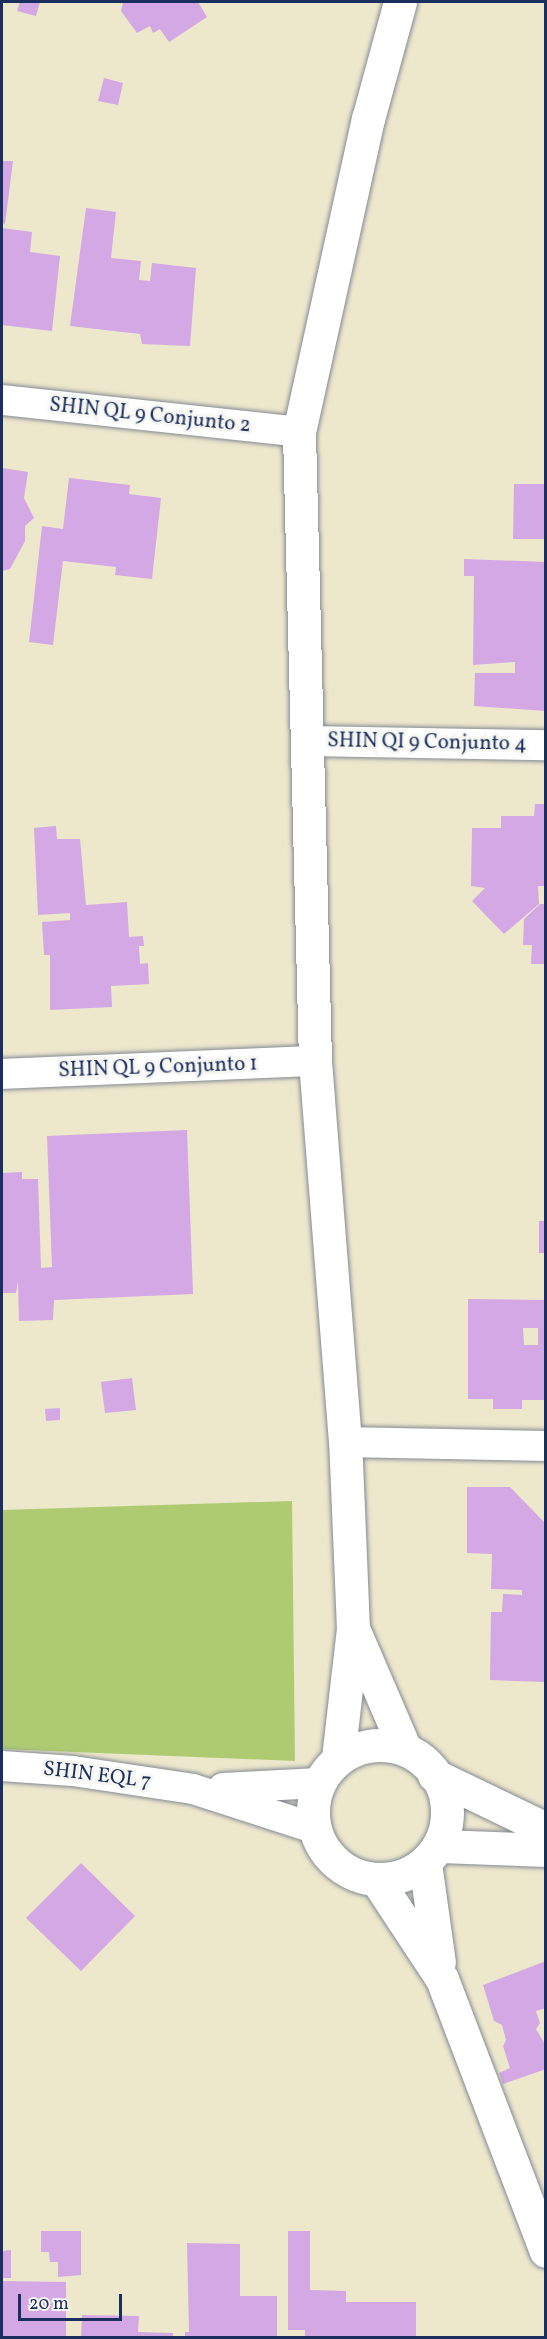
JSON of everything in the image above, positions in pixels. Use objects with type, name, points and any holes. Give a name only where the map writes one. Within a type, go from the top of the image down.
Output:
[{"type":"street","points":[[338,1758],[353,1629],[345,1442],[315,1061],[298,432],[368,119],[400,2]]},
{"type":"street","name":"SHIN QL 9 Conjunto 2","points":[[2,400],[298,432]]},
{"type":"street","name":"SHIN QI 9 Conjunto 4","points":[[308,741],[546,745]]},
{"type":"street","name":"SHIN QL 9 Conjunto 1","points":[[2,1074],[315,1061]]},
{"type":"street","points":[[345,1442],[546,1446]]},
{"type":"street","points":[[353,1629],[388,1716],[405,1749]]},
{"type":"street","points":[[442,1979],[433,1855],[446,1824],[444,1791],[428,1764],[405,1749],[368,1745],[338,1758],[319,1783],[312,1815],[322,1846],[345,1869],[376,1879],[408,1873],[433,1855],[546,1850]]},
{"type":"street","name":"SHIN EQL 7","points":[[2,1767],[73,1771],[193,1789],[317,1829]]},
{"type":"street","points":[[434,1775],[546,1830]]},
{"type":"street","name":"SHIN EQL 7","points":[[193,1789],[319,1783]]},
{"type":"street","points":[[376,1879],[442,1979],[546,2251]]},
{"type":"green space","points":[[292,1501],[295,1761],[2,1749],[2,1510]]},
{"type":"building","points":[[20,2],[40,2],[36,16],[17,11]]},
{"type":"building","points":[[123,2],[198,2],[207,17],[169,42],[160,29],[153,33],[150,26],[137,33],[121,11]]},
{"type":"building","points":[[104,78],[123,83],[118,105],[98,101]]},
{"type":"building","points":[[2,161],[13,161],[5,224],[2,223]]},
{"type":"building","points":[[86,208],[116,212],[111,258],[141,261],[139,280],[150,281],[152,263],[196,268],[190,346],[142,344],[140,334],[70,326]]},
{"type":"building","points":[[2,228],[32,232],[30,252],[60,256],[52,331],[2,325]]},
{"type":"building","points":[[2,468],[28,472],[24,498],[34,518],[25,526],[25,541],[10,569],[2,571]]},
{"type":"building","points":[[69,478],[130,485],[129,494],[161,498],[152,579],[115,575],[116,567],[63,561],[53,645],[29,642],[42,526],[63,529]]},
{"type":"building","points":[[514,484],[546,484],[546,539],[513,539]]},
{"type":"building","points":[[464,559],[546,562],[546,711],[474,706],[475,673],[515,673],[515,662],[473,665],[474,576],[464,576]]},
{"type":"building","points":[[535,804],[546,804],[546,886],[538,886],[539,904],[504,934],[472,901],[485,888],[471,886],[472,828],[501,828],[501,816],[534,816]]},
{"type":"building","points":[[56,826],[57,839],[80,839],[86,905],[127,902],[129,937],[143,936],[144,946],[139,946],[140,964],[148,963],[149,984],[111,986],[112,1007],[50,1010],[50,955],[44,955],[42,922],[70,920],[70,913],[38,915],[34,828]]},
{"type":"building","points":[[540,904],[546,904],[546,964],[531,964],[532,945],[523,945],[524,919]]},
{"type":"building","points":[[187,1130],[193,1294],[54,1300],[53,1320],[19,1321],[18,1281],[16,1293],[2,1293],[2,1173],[22,1172],[22,1179],[38,1179],[41,1268],[52,1267],[47,1136]]},
{"type":"building","points":[[539,1221],[546,1221],[546,1253],[539,1253]]},
{"type":"building","points":[[468,1299],[546,1300],[546,1400],[522,1400],[522,1409],[493,1409],[493,1399],[468,1399]],"holes":[[[523,1328],[538,1328],[538,1345],[524,1345]]]},
{"type":"building","points":[[132,1378],[136,1410],[105,1413],[101,1382]]},
{"type":"building","points":[[60,1408],[60,1420],[46,1421],[45,1409]]},
{"type":"building","points":[[467,1487],[510,1487],[546,1524],[546,1682],[490,1680],[491,1612],[502,1612],[503,1594],[522,1595],[522,1590],[491,1589],[492,1554],[467,1553]]},
{"type":"building","points":[[81,1863],[135,1916],[81,1971],[26,1918]]},
{"type":"building","points":[[546,1961],[546,2008],[536,2011],[540,2023],[536,2029],[546,2046],[546,2069],[503,2084],[499,2073],[510,2068],[503,2046],[506,2040],[502,2025],[494,2021],[483,1985]]},
{"type":"building","points":[[41,2231],[81,2231],[81,2275],[58,2277],[58,2262],[50,2262],[49,2252],[41,2252]]},
{"type":"building","points":[[288,2231],[310,2231],[310,2290],[346,2291],[346,2302],[416,2302],[416,2338],[305,2338],[305,2330],[288,2330]]},
{"type":"building","points":[[187,2243],[240,2244],[240,2296],[277,2296],[277,2338],[185,2338],[185,2332],[189,2332]]},
{"type":"building","points":[[11,2250],[11,2278],[2,2278],[2,2251]]},
{"type":"building","points":[[2,2281],[66,2282],[66,2338],[2,2338]]},
{"type":"building","points":[[82,2315],[139,2316],[138,2332],[173,2333],[173,2338],[81,2338]]}]
